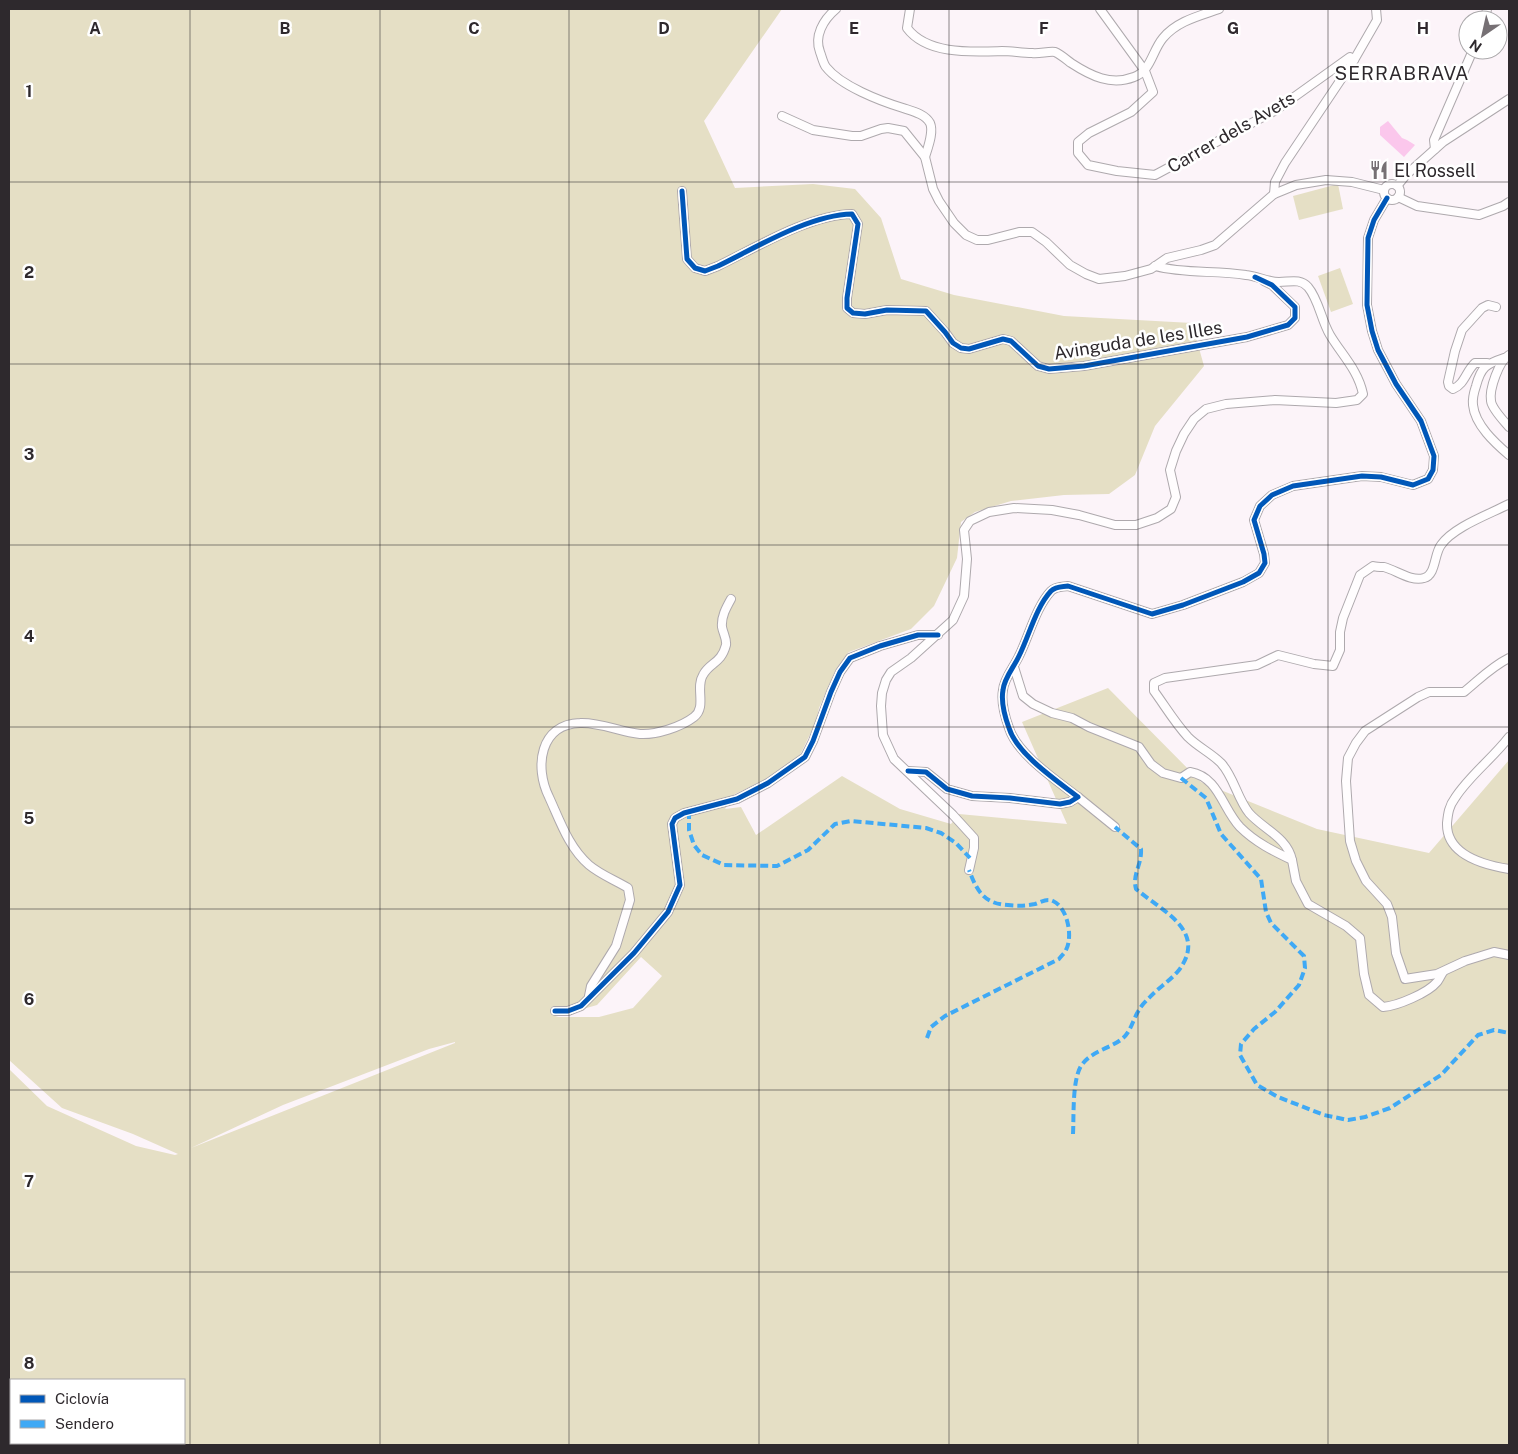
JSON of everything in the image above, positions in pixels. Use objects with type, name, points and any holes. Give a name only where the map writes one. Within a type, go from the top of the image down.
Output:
[{"type":"street","points":[[836,9],[827,16],[819,32],[818,46],[825,66],[837,78],[852,86],[882,101],[923,116],[930,123],[931,131],[925,157]]},
{"type":"street","points":[[910,9],[907,28],[913,36],[924,43],[955,51],[981,53],[1003,51],[1036,54],[1055,52],[1095,77],[1113,81],[1136,77],[1145,71],[1162,39],[1173,28],[1189,19],[1219,9]]},
{"type":"street","points":[[1100,9],[1145,71]]},
{"type":"street","points":[[1274,194],[1275,182],[1285,163],[1354,60],[1378,20],[1376,9]]},
{"type":"street","name":"Carrer dels Avets","points":[[1145,71],[1153,92],[1131,112],[1089,133],[1078,142],[1078,153],[1088,165],[1117,171],[1155,175],[1276,110],[1350,58],[1354,60]]},
{"type":"street","points":[[1435,149],[1434,140],[1469,60]]},
{"type":"street","points":[[1397,186],[1406,175],[1435,149],[1481,116],[1509,99]]},
{"type":"street","points":[[782,116],[813,130],[852,136],[861,136],[881,129],[900,129],[904,131],[925,157],[933,189],[939,201],[954,223],[966,235],[977,240],[988,240],[1019,232],[1032,232],[1046,242],[1070,266],[1099,279],[1125,276],[1150,269],[1167,258],[1215,245],[1274,194],[1296,186],[1326,180],[1352,182],[1384,190]]},
{"type":"street","points":[[1388,185],[1397,186],[1400,190],[1398,197],[1392,200],[1384,195],[1384,190],[1388,185]]},
{"type":"street","name":"Avinguda de les Illes","points":[[682,191],[687,259],[695,268],[705,271],[718,266],[813,220],[839,214],[852,214],[858,224],[847,298],[848,308],[854,314],[887,310],[926,311],[945,332],[952,343],[960,348],[969,349],[1003,339],[1011,341],[1038,366],[1049,369],[1084,366],[1247,337],[1288,326],[1295,318],[1295,307],[1272,285],[1255,277]]},
{"type":"street","points":[[1398,197],[1417,206],[1479,215],[1509,202]]},
{"type":"street","points":[[1115,827],[1031,758],[1015,741],[1009,728],[1003,702],[1003,690],[1006,680],[1044,602],[1052,590],[1058,587],[1068,586],[1152,614],[1183,605],[1243,582],[1258,572],[1265,563],[1254,520],[1260,506],[1272,495],[1293,486],[1362,476],[1381,477],[1413,485],[1428,479],[1433,470],[1434,456],[1430,444],[1420,421],[1396,384],[1378,350],[1367,305],[1368,238],[1374,220],[1387,198]]},
{"type":"street","points":[[969,870],[974,848],[974,838],[908,771],[894,760],[885,741],[881,706],[882,693],[891,672],[911,658],[953,620],[964,596],[966,559],[964,530],[970,521],[990,512],[1014,508],[1052,510],[1115,525],[1136,525],[1157,518],[1171,509],[1176,497],[1170,470],[1176,451],[1189,426],[1206,408],[1226,404],[1275,400],[1336,403],[1357,400],[1363,394],[1361,382],[1330,334],[1315,299],[1302,282],[1290,280],[1279,282],[1255,277],[1168,269],[1155,266]]},
{"type":"street","points":[[1496,306],[1488,305],[1482,308],[1462,330],[1455,351],[1448,382],[1449,386],[1453,389],[1459,386],[1475,363],[1487,363],[1507,356]]},
{"type":"street","points":[[1507,356],[1495,374],[1491,401],[1501,419],[1509,427]]},
{"type":"street","points":[[1487,363],[1480,373],[1473,396],[1475,414],[1485,430],[1509,455]]},
{"type":"street","points":[[1443,972],[1437,982],[1426,990],[1393,1006],[1384,1007],[1369,995],[1364,974],[1360,938],[1346,926],[1308,904],[1296,881],[1290,851],[1279,837],[1250,813],[1238,796],[1229,774],[1221,764],[1187,735],[1154,691],[1154,683],[1165,678],[1257,665],[1278,655],[1314,664],[1333,666],[1340,650],[1340,632],[1343,618],[1360,575],[1373,566],[1415,579],[1425,578],[1430,575],[1440,546],[1449,537],[1466,525],[1509,504]]},
{"type":"street","points":[[588,998],[591,986],[616,946],[630,900],[628,888],[589,865],[569,840],[546,791],[540,759],[544,746],[554,732],[566,724],[582,723],[641,734],[657,732],[680,724],[695,716],[701,705],[699,687],[703,675],[722,656],[726,642],[722,629],[722,617],[731,599]]},
{"type":"street","points":[[555,1011],[568,1011],[581,1006],[634,953],[668,912],[680,885],[672,824],[675,818],[684,813],[737,799],[768,783],[805,757],[840,672],[850,658],[880,646],[918,635],[938,635]]},
{"type":"street","points":[[1509,658],[1483,674],[1464,692],[1429,692],[1365,731],[1348,758],[1346,781],[1350,841],[1366,881],[1387,904],[1392,917],[1396,953],[1405,980],[1424,978],[1443,972],[1465,960],[1494,952],[1509,955]]},
{"type":"street","points":[[1014,667],[1023,696],[1033,704],[1052,714],[1072,718],[1089,728],[1139,747],[1151,764],[1163,773],[1181,778],[1190,772],[1201,774],[1210,781],[1227,810],[1244,830],[1264,846],[1292,860]]},
{"type":"street","points":[[1509,737],[1498,752],[1455,798],[1448,811],[1447,829],[1452,842],[1463,853],[1488,866],[1509,869]]},
{"type":"street","points":[[908,771],[926,772],[947,789],[972,796],[1060,804],[1070,802],[1078,797]]},
{"type":"shaded area","points":[[9,9],[782,9],[704,121],[735,188],[813,184],[855,189],[881,218],[901,279],[954,295],[1064,316],[1192,323],[1204,366],[1155,426],[1135,475],[1109,494],[1064,495],[1011,501],[975,512],[961,522],[957,558],[934,606],[911,629],[849,652],[836,669],[819,708],[816,722],[800,755],[765,780],[735,794],[725,809],[741,807],[756,835],[842,776],[900,809],[951,824],[959,814],[1067,824],[1022,722],[1108,688],[1201,782],[1317,829],[1429,853],[1509,760],[1509,1445],[9,1445],[9,1069],[47,1106],[136,1146],[175,1155],[178,1154],[133,1134],[62,1108],[9,1060]],"holes":[[[641,957],[662,976],[633,1008],[599,1017],[555,1017],[597,1005]],[[455,1043],[191,1148],[283,1105],[429,1049]]]},
{"type":"shaded area","points":[[1388,121],[1402,138],[1415,145],[1404,157],[1380,135],[1380,127]]},
{"type":"shaded area","points":[[1338,184],[1343,209],[1299,220],[1293,196]]},
{"type":"shaded area","points":[[1340,268],[1353,304],[1331,312],[1318,276]]},
{"type":"marked path","points":[[1181,778],[1206,798],[1221,834],[1261,879],[1266,912],[1271,923],[1304,956],[1305,968],[1299,985],[1275,1012],[1254,1029],[1241,1044],[1240,1055],[1257,1085],[1278,1097],[1324,1115],[1348,1120],[1365,1117],[1390,1108],[1441,1075],[1478,1035],[1494,1030],[1509,1033]]},
{"type":"marked path","points":[[689,811],[689,830],[694,845],[702,855],[724,865],[777,866],[808,850],[835,824],[851,821],[926,828],[941,833],[956,843],[970,858]]},
{"type":"marked path","points":[[1073,1134],[1076,1080],[1081,1066],[1090,1057],[1125,1036],[1142,1006],[1179,970],[1187,956],[1188,944],[1185,933],[1178,923],[1136,889],[1135,879],[1141,849],[1115,827]]},
{"type":"marked path","points":[[927,1038],[931,1027],[945,1016],[1059,959],[1068,944],[1069,931],[1066,916],[1053,901],[1048,900],[1022,906],[993,902],[987,899],[979,890],[969,870]]},
{"type":"cycle path","points":[[682,191],[687,259],[695,268],[705,271],[801,226],[818,220],[852,214],[858,224],[847,308],[853,313],[865,314],[887,310],[926,311],[953,343],[961,348],[969,349],[1003,339],[1011,341],[1038,366],[1049,369],[1084,366],[1247,337],[1288,325],[1295,318],[1295,307],[1272,285],[1255,277]]},
{"type":"cycle path","points":[[908,771],[926,772],[947,789],[972,796],[1060,804],[1070,802],[1078,797],[1038,766],[1013,738],[1003,704],[1005,681],[1019,656],[1041,605],[1053,589],[1068,586],[1152,614],[1183,605],[1243,582],[1259,573],[1265,563],[1254,520],[1260,506],[1272,495],[1293,486],[1362,476],[1381,477],[1413,485],[1428,479],[1433,470],[1434,456],[1421,421],[1396,384],[1378,350],[1367,305],[1368,238],[1374,220],[1387,198]]},
{"type":"cycle path","points":[[555,1011],[568,1011],[581,1006],[634,953],[668,912],[680,885],[672,824],[675,818],[684,813],[737,799],[768,783],[805,757],[840,672],[850,658],[880,646],[918,635],[938,635]]},
{"type":"place","name":"El Rossell","points":[[1379,170]]},
{"type":"district","name":"SERRABRAVA","points":[[1402,73]]}]
